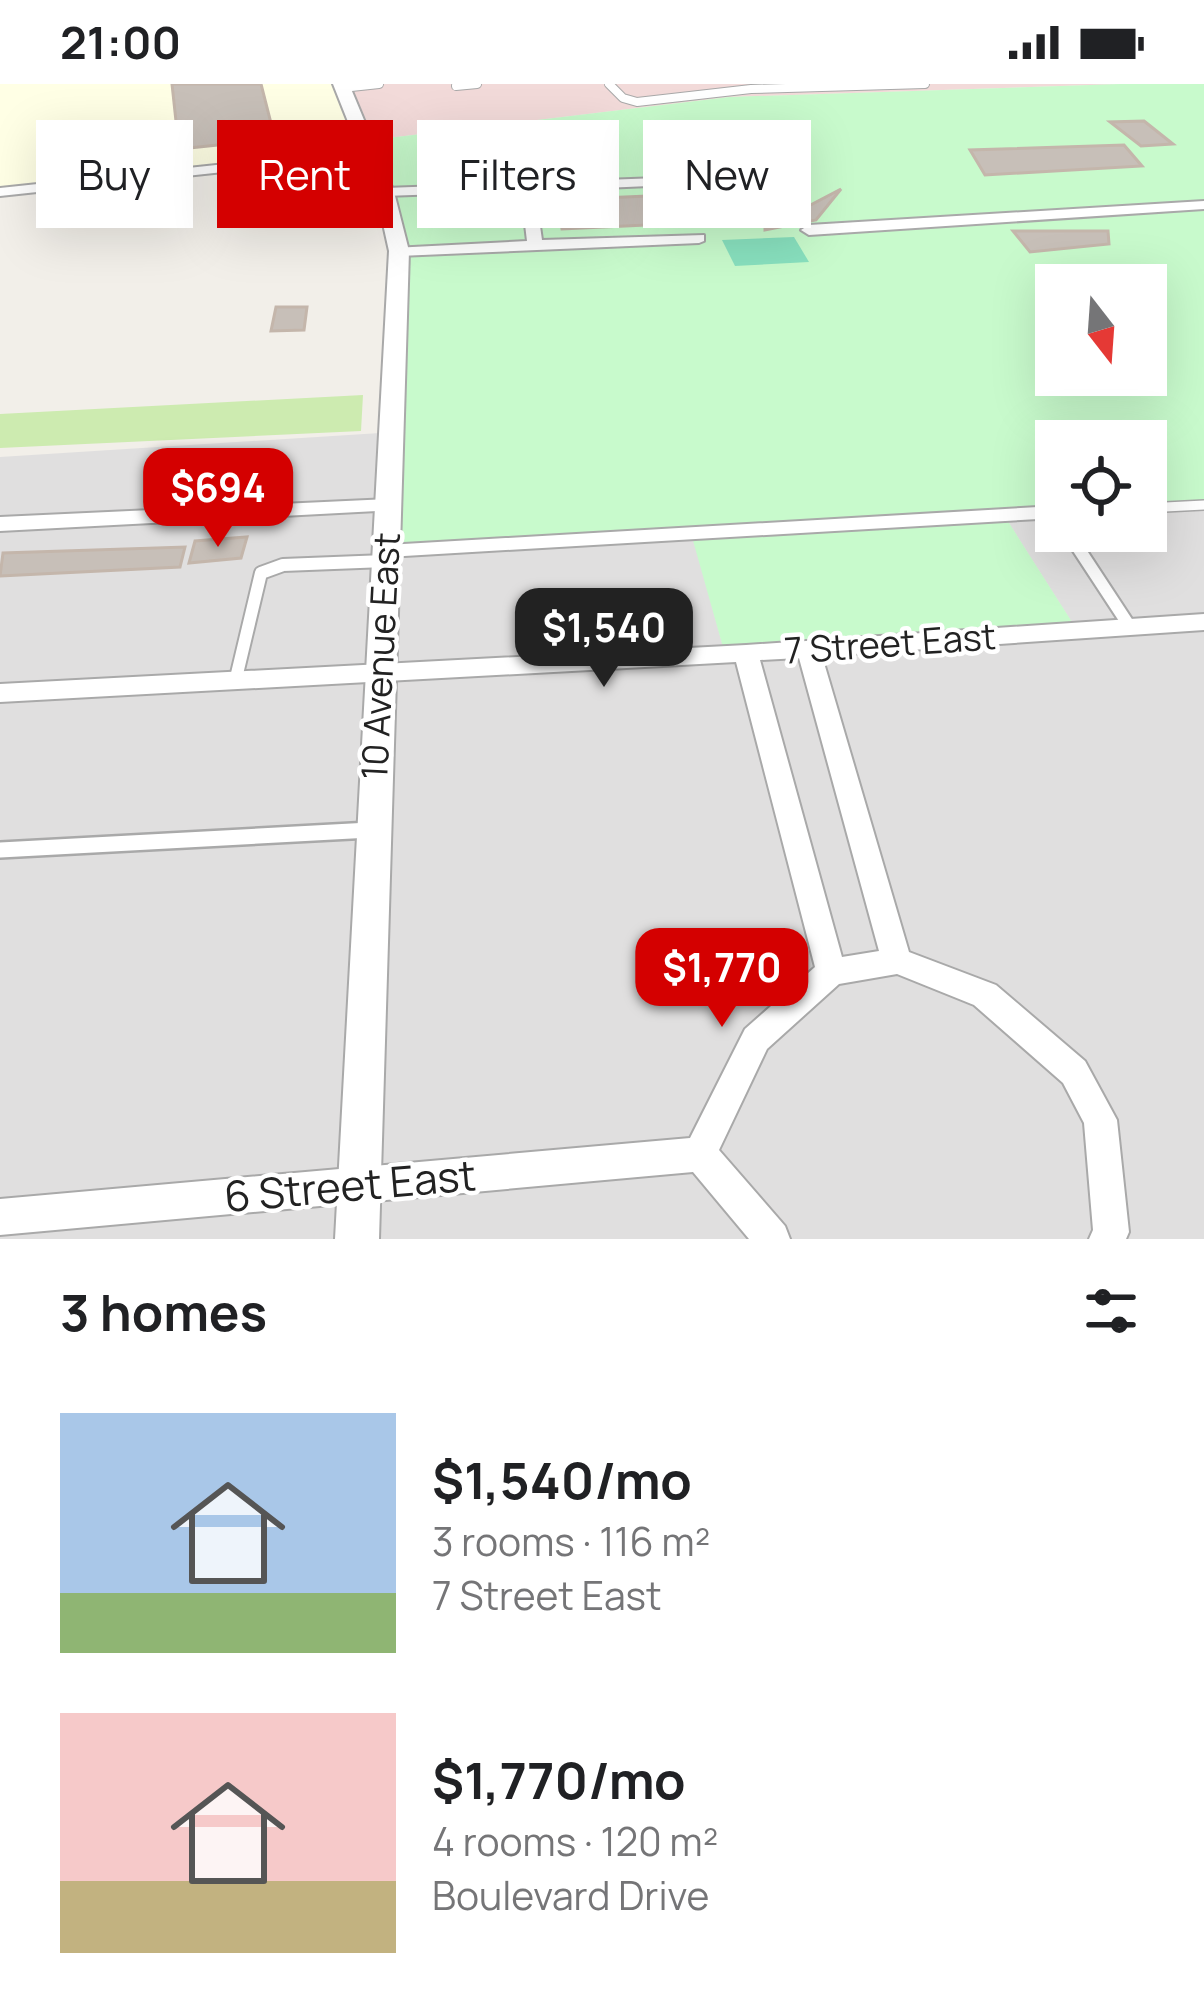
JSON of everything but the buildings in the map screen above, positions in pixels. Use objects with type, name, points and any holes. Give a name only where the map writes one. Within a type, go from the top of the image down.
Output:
[{"type":"street","name":"10 Avenue East","points":[[342,86],[355,120]]},
{"type":"street","points":[[0,192],[217,169]]},
{"type":"street","points":[[809,230],[1204,205]]},
{"type":"street","name":"10 Avenue East","points":[[357,1239],[370,830],[399,251],[393,226]]},
{"type":"street","points":[[533,228],[535,245]]},
{"type":"street","points":[[399,251],[699,238]]},
{"type":"street","points":[[0,524],[389,505]]},
{"type":"street","name":"7 Street East","points":[[0,693],[746,653],[1204,622]]},
{"type":"street","points":[[808,649],[897,961]]},
{"type":"street","points":[[746,653],[831,972]]},
{"type":"street","points":[[772,1239],[700,1154],[756,1039],[831,972],[897,961],[985,995],[1074,1072],[1100,1120],[1111,1232],[1107,1239]]},
{"type":"street","name":"6 Street East","points":[[0,1217],[700,1154]]},
{"type":"lane","points":[[342,86],[379,84]]},
{"type":"lane","points":[[456,86],[477,84]]},
{"type":"lane","points":[[609,84],[623,98],[637,102],[751,89],[925,84]]},
{"type":"lane","points":[[1167,507],[1204,505]]},
{"type":"lane","points":[[236,678],[262,573],[283,565],[1035,514]]},
{"type":"lane","points":[[1080,552],[1130,627]]},
{"type":"lane","points":[[0,850],[370,830]]},
{"type":"shaded area","points":[[0,84],[334,84],[352,120],[217,120],[217,169],[193,172],[193,120],[36,120],[36,188],[0,192]]},
{"type":"shaded area","points":[[341,84],[1120,84],[729,97],[538,120],[417,120],[417,135],[393,137],[393,120],[355,120]]},
{"type":"shaded area","points":[[396,432],[693,537],[726,657],[1078,632],[1003,514],[1035,513],[1035,552],[1167,552],[1167,506],[1204,505],[1204,1239],[0,1239],[0,457]]},
{"type":"green space","points":[[1204,84],[1204,505],[1167,506],[1167,420],[1035,420],[1035,513],[1004,515],[1079,633],[726,658],[692,537],[392,553],[404,252],[393,222],[393,137],[417,135],[417,228],[619,228],[619,120],[538,120],[729,97]]},
{"type":"green space","points":[[794,237],[809,262],[735,266],[722,240]]},
{"type":"green space","points":[[363,395],[361,431],[0,448],[0,414]]}]
